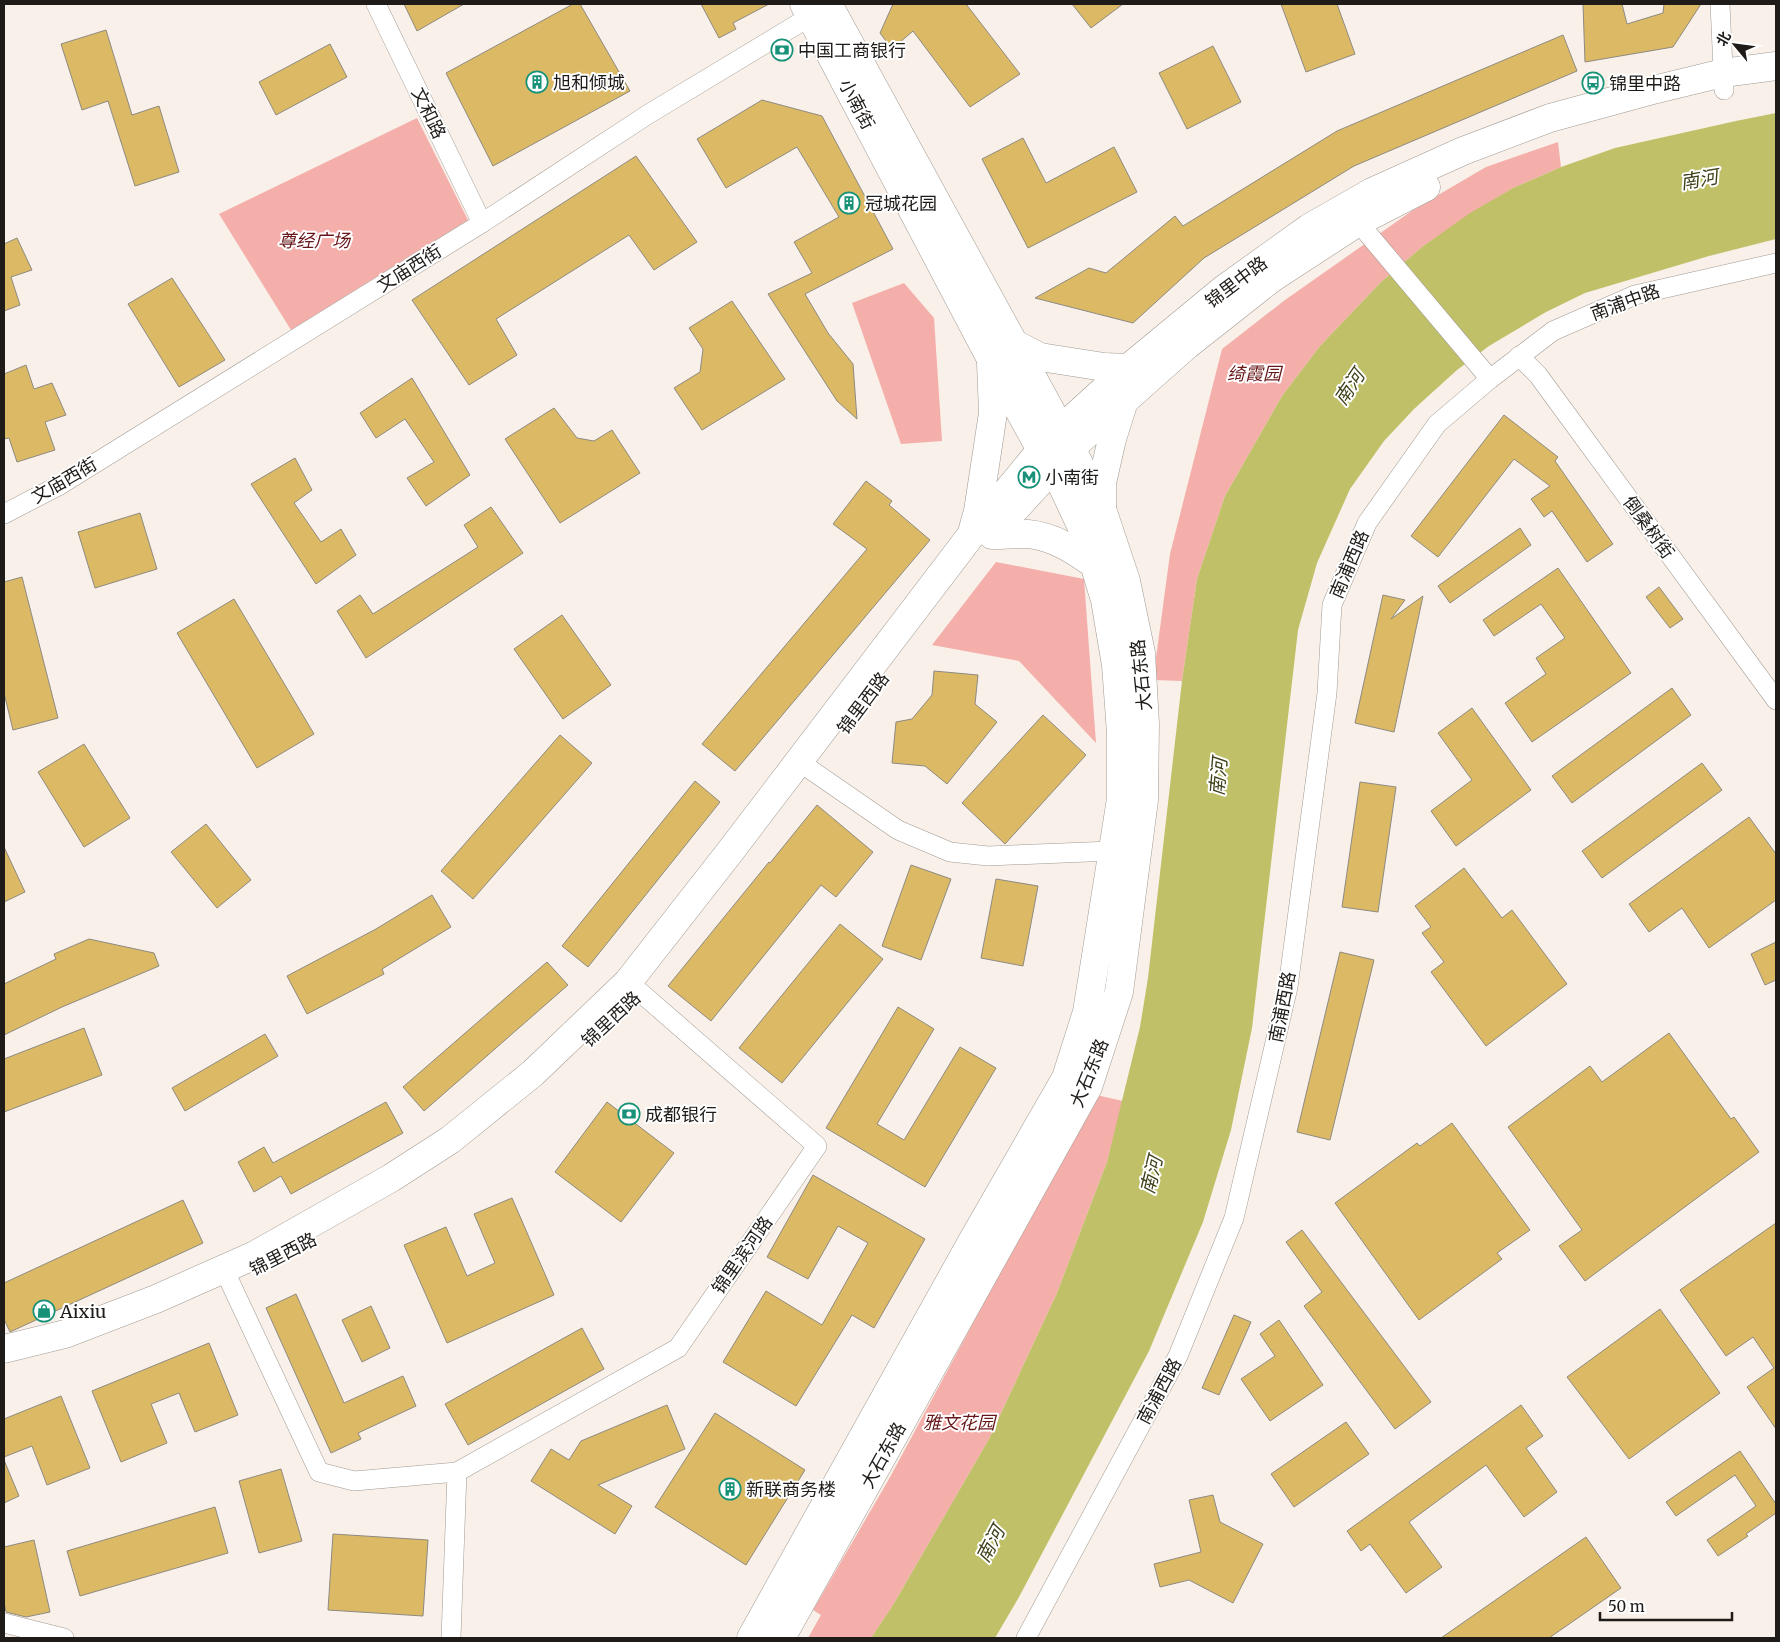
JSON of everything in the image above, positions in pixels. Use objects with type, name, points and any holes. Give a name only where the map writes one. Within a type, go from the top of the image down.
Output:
[{"type":"main road","name":"小南街","points":[[814,8],[1013,343],[1057,449]]},
{"type":"main road","name":"小南街","points":[[814,8],[991,359],[1057,449]]},
{"type":"main road","name":"锦里中路","points":[[1057,449],[1125,400],[1187,345],[1272,278],[1358,222],[1426,187],[1507,152],[1776,66]]},
{"type":"main road","name":"锦里中路","points":[[1057,449],[1128,368],[1224,289],[1309,228],[1372,192],[1462,151],[1550,118],[1723,82],[1776,82]]},
{"type":"main road","points":[[1013,343],[1040,357],[1104,367],[1128,368]]},
{"type":"main road","points":[[991,359],[993,413],[978,511],[982,534],[1030,534],[1058,542],[1095,565]]},
{"type":"main road","points":[[1102,509],[1102,484],[1112,439],[1125,400]]},
{"type":"main road","name":"大石东路","points":[[781,1638],[1088,1087],[1119,992],[1144,800],[1145,724],[1141,653],[1126,581],[1102,509],[1057,449]]},
{"type":"main road","name":"大石东路","points":[[751,1638],[974,1238],[1066,1078],[1086,1012],[1120,799],[1121,733],[1116,665],[1105,600],[1057,449]]},
{"type":"main road","name":"锦里西路","points":[[4,1368],[81,1346],[261,1266],[316,1237],[372,1205],[430,1168],[493,1123],[553,1072],[640,992],[805,765],[982,534],[1057,449]]},
{"type":"main road","name":"锦里西路","points":[[4,1349],[65,1334],[156,1299],[255,1255],[391,1178],[450,1140],[533,1073],[628,982],[729,854],[805,765]]},
{"type":"street","name":"文和路","points":[[376,4],[482,223]]},
{"type":"street","points":[[1720,4],[1723,82]]},
{"type":"street","name":"文庙西街","points":[[4,514],[60,484],[482,223],[814,8]]},
{"type":"street","points":[[1358,222],[1471,359],[1490,379]]},
{"type":"street","name":"南浦中路","points":[[1490,379],[1553,331],[1634,295],[1776,262]]},
{"type":"street","name":"倒桑树街","points":[[1519,356],[1538,375],[1776,700]]},
{"type":"street","name":"南浦西路","points":[[1026,1638],[1109,1488],[1178,1356],[1234,1218],[1288,987],[1327,693],[1332,605],[1367,523],[1437,424],[1490,379]]},
{"type":"street","points":[[805,765],[898,830],[950,852],[988,856],[1112,851]]},
{"type":"street","name":"锦里滨河路","points":[[457,1472],[678,1348],[817,1146],[640,992]]},
{"type":"street","points":[[229,1280],[319,1472],[354,1480],[457,1472],[451,1638]]},
{"type":"street","points":[[4,1623],[64,1638]]},
{"type":"green space","name":"尊经广场","points":[[417,118],[468,220],[291,330],[219,214]]},
{"type":"green space","name":"绮霞园","points":[[1558,142],[1561,167],[1513,188],[1470,214],[1422,247],[1381,282],[1320,346],[1282,396],[1225,496],[1197,579],[1182,681],[1153,680],[1170,554],[1222,349],[1285,300],[1416,208],[1486,167]]},
{"type":"green space","points":[[904,283],[934,318],[942,441],[901,444],[852,303]]},
{"type":"green space","points":[[996,562],[1084,579],[1096,743],[1019,661],[932,645]]},
{"type":"green space","name":"雅文花园","points":[[1096,1095],[1123,1101],[1107,1162],[1057,1293],[989,1439],[893,1605],[871,1638],[808,1638],[821,1615],[813,1610],[889,1479]]},
{"type":"water","name":"南河","points":[[1776,113],[1776,239],[1709,256],[1585,293],[1546,312],[1489,346],[1457,370],[1414,409],[1384,441],[1350,489],[1317,563],[1298,630],[1252,1028],[1231,1130],[1203,1222],[1149,1351],[1019,1597],[995,1638],[871,1638],[893,1605],[989,1439],[1057,1293],[1107,1162],[1140,1027],[1148,978],[1182,681],[1197,579],[1225,496],[1282,396],[1320,346],[1381,282],[1422,247],[1470,213],[1513,188],[1561,167],[1615,148]]},
{"type":"building","points":[[404,4],[464,4],[417,31]]},
{"type":"building","name":"旭和倾城","points":[[573,4],[580,4],[630,91],[493,166],[446,73]]},
{"type":"building","points":[[701,4],[769,4],[733,23],[736,29],[719,38]]},
{"type":"building","points":[[893,4],[966,4],[1020,74],[970,107],[913,31],[892,49],[880,33]]},
{"type":"building","points":[[1072,4],[1123,4],[1091,28]]},
{"type":"building","points":[[1281,4],[1337,4],[1355,54],[1306,72]]},
{"type":"building","points":[[1583,4],[1622,4],[1627,24],[1663,13],[1664,4],[1701,4],[1673,47],[1585,62]]},
{"type":"building","points":[[106,30],[132,115],[159,106],[179,172],[135,186],[108,101],[82,110],[61,44]]},
{"type":"building","points":[[1563,35],[1577,71],[1354,166],[1204,258],[1133,323],[1035,298],[1089,268],[1106,273],[1175,216],[1183,226],[1337,131]]},
{"type":"building","points":[[330,44],[347,77],[276,115],[259,82]]},
{"type":"building","points":[[1213,46],[1241,102],[1187,129],[1159,73]]},
{"type":"building","name":"冠城花园","points":[[762,100],[822,116],[893,249],[805,294],[828,333],[853,364],[857,419],[837,401],[768,294],[812,273],[794,242],[839,217],[797,147],[726,188],[697,139]]},
{"type":"building","points":[[1023,138],[1046,183],[1114,147],[1137,192],[1028,248],[982,159]]},
{"type":"building","points":[[636,156],[697,242],[654,270],[629,235],[496,319],[517,355],[469,385],[412,300]]},
{"type":"building","points":[[17,238],[32,270],[11,277],[20,305],[4,311],[4,244]]},
{"type":"building","points":[[172,278],[225,360],[179,387],[128,304]]},
{"type":"building","points":[[732,301],[785,379],[702,430],[674,388],[700,372],[703,349],[689,328]]},
{"type":"building","points":[[26,365],[34,389],[52,383],[66,415],[45,422],[55,450],[17,462],[9,438],[4,439],[4,374]]},
{"type":"building","points":[[412,378],[470,475],[426,506],[407,478],[434,462],[405,419],[376,438],[360,413]]},
{"type":"building","points":[[554,408],[577,438],[594,441],[612,430],[640,473],[560,523],[505,439]]},
{"type":"building","points":[[1504,415],[1558,457],[1555,461],[1613,544],[1587,562],[1552,511],[1544,517],[1531,499],[1550,486],[1514,459],[1438,557],[1411,536]]},
{"type":"building","points":[[295,458],[312,490],[294,503],[321,542],[341,529],[356,555],[316,584],[251,484]]},
{"type":"building","points":[[866,481],[892,501],[889,505],[930,540],[735,771],[702,744],[867,549],[833,524]]},
{"type":"building","points":[[491,507],[523,553],[366,658],[337,611],[360,595],[373,614],[478,547],[464,525]]},
{"type":"building","points":[[140,513],[157,569],[95,588],[78,532]]},
{"type":"building","points":[[1520,528],[1531,545],[1450,603],[1438,586]]},
{"type":"building","points":[[1558,568],[1631,673],[1532,742],[1505,703],[1546,674],[1536,658],[1565,638],[1541,604],[1494,636],[1483,620]]},
{"type":"building","points":[[22,577],[58,718],[13,730],[4,693],[4,582]]},
{"type":"building","points":[[1659,587],[1683,619],[1670,628],[1646,597]]},
{"type":"building","points":[[1383,595],[1405,600],[1391,619],[1423,596],[1394,732],[1355,723]]},
{"type":"building","points":[[234,599],[314,734],[257,768],[177,633]]},
{"type":"building","points":[[562,615],[611,685],[563,719],[514,649]]},
{"type":"building","points":[[934,671],[978,675],[975,704],[997,722],[947,784],[925,766],[892,763],[896,722],[912,719],[932,695]]},
{"type":"building","points":[[1672,688],[1691,715],[1572,803],[1552,776]]},
{"type":"building","points":[[1472,708],[1531,790],[1456,846],[1431,811],[1472,780],[1438,733]]},
{"type":"building","points":[[1043,715],[1086,755],[1005,844],[962,803]]},
{"type":"building","points":[[560,735],[592,763],[473,899],[441,871]]},
{"type":"building","points":[[84,744],[130,818],[84,847],[38,772]]},
{"type":"building","points":[[1702,763],[1722,790],[1602,878],[1582,851]]},
{"type":"building","points":[[695,781],[720,802],[588,967],[562,946]]},
{"type":"building","points":[[1360,782],[1396,787],[1378,912],[1342,907]]},
{"type":"building","points":[[817,805],[873,852],[836,897],[821,885],[711,1021],[668,986]]},
{"type":"building","points":[[1749,817],[1776,854],[1776,900],[1709,948],[1682,908],[1649,932],[1629,904]]},
{"type":"building","points":[[206,824],[251,880],[217,908],[171,852]]},
{"type":"building","points":[[4,847],[25,892],[4,902]]},
{"type":"building","points":[[911,865],[951,879],[921,960],[882,946]]},
{"type":"building","points":[[1464,868],[1502,918],[1512,910],[1567,984],[1486,1046],[1431,972],[1444,962],[1422,933],[1431,927],[1415,906]]},
{"type":"building","points":[[996,879],[1038,886],[1023,966],[981,958]]},
{"type":"building","points":[[432,895],[451,927],[382,969],[384,974],[307,1014],[287,976],[376,929]]},
{"type":"building","points":[[840,924],[883,959],[782,1083],[739,1048]]},
{"type":"building","points":[[89,939],[154,953],[159,966],[62,1007],[4,1035],[4,984],[56,959],[54,954]]},
{"type":"building","points":[[1776,942],[1776,980],[1765,985],[1751,954]]},
{"type":"building","points":[[1340,952],[1374,960],[1330,1140],[1297,1132]]},
{"type":"building","points":[[547,962],[568,985],[424,1111],[403,1087]]},
{"type":"building","points":[[898,1007],[934,1029],[877,1124],[904,1140],[960,1047],[996,1068],[925,1187],[826,1128]]},
{"type":"building","points":[[84,1028],[102,1075],[4,1112],[4,1059]]},
{"type":"building","points":[[1669,1033],[1731,1119],[1734,1117],[1759,1152],[1585,1281],[1559,1246],[1582,1230],[1508,1127],[1590,1066],[1602,1082]]},
{"type":"building","points":[[265,1034],[278,1056],[185,1111],[172,1088]]},
{"type":"building","points":[[386,1102],[403,1133],[291,1194],[281,1176],[254,1192],[238,1162],[264,1147],[273,1163]]},
{"type":"building","points":[[607,1102],[674,1153],[621,1222],[555,1172]]},
{"type":"building","points":[[1452,1123],[1530,1230],[1497,1253],[1502,1259],[1419,1320],[1335,1203],[1417,1143],[1420,1146]]},
{"type":"building","points":[[813,1175],[925,1239],[874,1328],[852,1315],[796,1406],[723,1362],[766,1291],[822,1325],[868,1243],[838,1226],[808,1279],[767,1257]]},
{"type":"building","points":[[512,1198],[554,1295],[447,1343],[404,1245],[446,1227],[467,1276],[495,1263],[474,1214]]},
{"type":"building","points":[[183,1200],[203,1243],[10,1332],[4,1319],[4,1283]]},
{"type":"building","points":[[1776,1223],[1776,1429],[1747,1387],[1774,1368],[1753,1337],[1726,1356],[1680,1290]]},
{"type":"building","points":[[1302,1230],[1431,1402],[1395,1429],[1304,1306],[1322,1292],[1286,1242]]},
{"type":"building","points":[[296,1294],[344,1403],[403,1376],[416,1406],[358,1433],[361,1439],[331,1453],[266,1308]]},
{"type":"building","points":[[371,1306],[390,1348],[362,1362],[342,1320]]},
{"type":"building","points":[[1660,1309],[1720,1393],[1629,1459],[1567,1377]]},
{"type":"building","points":[[1234,1315],[1251,1322],[1219,1395],[1202,1388]]},
{"type":"building","points":[[1279,1320],[1323,1385],[1270,1421],[1241,1379],[1275,1356],[1260,1334]]},
{"type":"building","points":[[582,1328],[604,1369],[468,1445],[445,1404]]},
{"type":"building","points":[[209,1343],[238,1415],[195,1432],[179,1393],[151,1404],[167,1443],[121,1462],[92,1391]]},
{"type":"building","points":[[61,1396],[90,1468],[47,1485],[32,1446],[4,1457],[4,1419]]},
{"type":"building","points":[[667,1405],[685,1449],[598,1485],[632,1506],[615,1534],[531,1481],[551,1449],[569,1460],[581,1441]]},
{"type":"building","points":[[1521,1405],[1543,1436],[1526,1448],[1557,1492],[1524,1517],[1486,1465],[1409,1522],[1442,1567],[1406,1593],[1370,1544],[1361,1551],[1347,1531]]},
{"type":"building","name":"新联商务楼","points":[[715,1413],[805,1470],[746,1565],[655,1507]]},
{"type":"building","points":[[1346,1422],[1369,1454],[1294,1507],[1271,1474]]},
{"type":"building","points":[[1740,1451],[1776,1504],[1776,1513],[1746,1534],[1748,1536],[1718,1556],[1707,1540],[1756,1506],[1735,1475],[1676,1516],[1666,1502]]},
{"type":"building","points":[[4,1460],[19,1496],[4,1503]]},
{"type":"building","points":[[281,1469],[302,1541],[259,1553],[239,1481]]},
{"type":"building","points":[[1213,1495],[1220,1522],[1263,1544],[1233,1603],[1189,1580],[1160,1587],[1154,1564],[1201,1552],[1189,1500]]},
{"type":"building","points":[[215,1507],[228,1553],[80,1596],[67,1551]]},
{"type":"building","points":[[333,1534],[428,1540],[423,1616],[328,1610]]},
{"type":"building","points":[[1586,1537],[1621,1588],[1549,1638],[1441,1638]]},
{"type":"building","points":[[34,1540],[50,1612],[26,1617],[6,1612],[4,1602],[4,1547]]},
{"type":"place","name":"中国工商银行","points":[[782,50]]},
{"type":"place","name":"旭和倾城","points":[[537,82]]},
{"type":"place","name":"锦里中路","points":[[1593,83]]},
{"type":"place","name":"冠城花园","points":[[849,203]]},
{"type":"place","name":"小南街","points":[[1029,477]]},
{"type":"place","name":"成都银行","points":[[629,1114]]},
{"type":"place","name":"Aixiu","points":[[44,1311]]},
{"type":"place","name":"新联商务楼","points":[[730,1489]]}]
